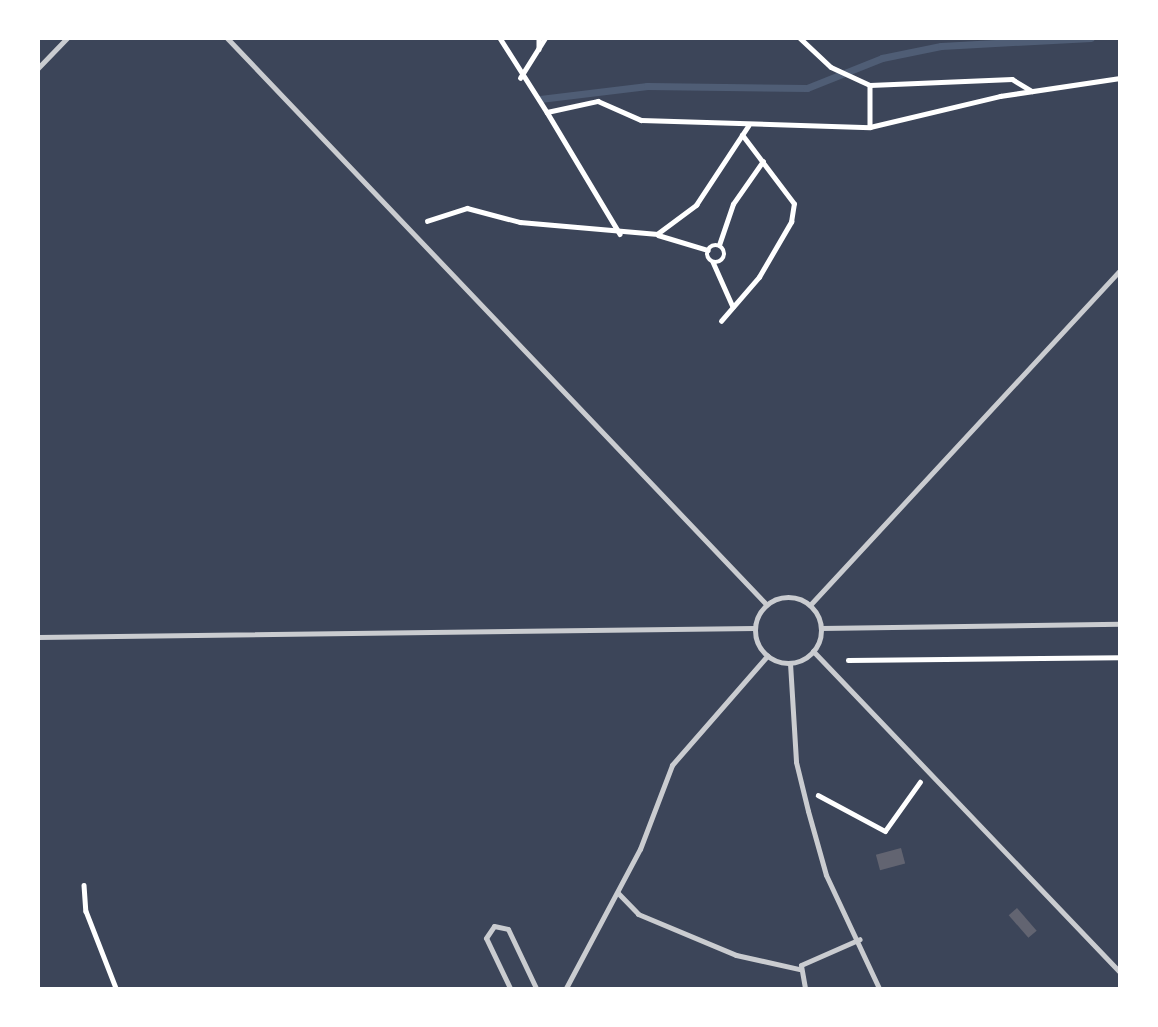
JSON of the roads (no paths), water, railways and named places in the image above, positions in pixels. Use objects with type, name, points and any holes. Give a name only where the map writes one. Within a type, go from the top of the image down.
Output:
[{"type":"lane","points":[[38,68],[67,38]]},
{"type":"lane","points":[[227,38],[766,604]]},
{"type":"lane","points":[[810,604],[1119,270]]},
{"type":"lane","points":[[792,597],[810,604],[821,628],[813,651],[790,663],[767,656],[755,628],[766,604],[792,597]]},
{"type":"lane","points":[[821,628],[1119,624]]},
{"type":"lane","points":[[38,637],[755,628]]},
{"type":"lane","points":[[813,651],[1119,972]]},
{"type":"lane","points":[[566,989],[618,893],[685,744],[767,656]]},
{"type":"lane","points":[[790,663],[802,786],[826,875],[860,939],[879,989]]},
{"type":"lane","points":[[618,893],[638,914],[736,955],[799,969],[860,939]]},
{"type":"lane","points":[[510,989],[486,938],[494,926],[508,929],[536,989]]},
{"type":"lane","points":[[799,969],[805,989]]},
{"type":"waterway","points":[[540,99],[647,86],[807,88],[882,58],[941,46],[1091,38]]}]
